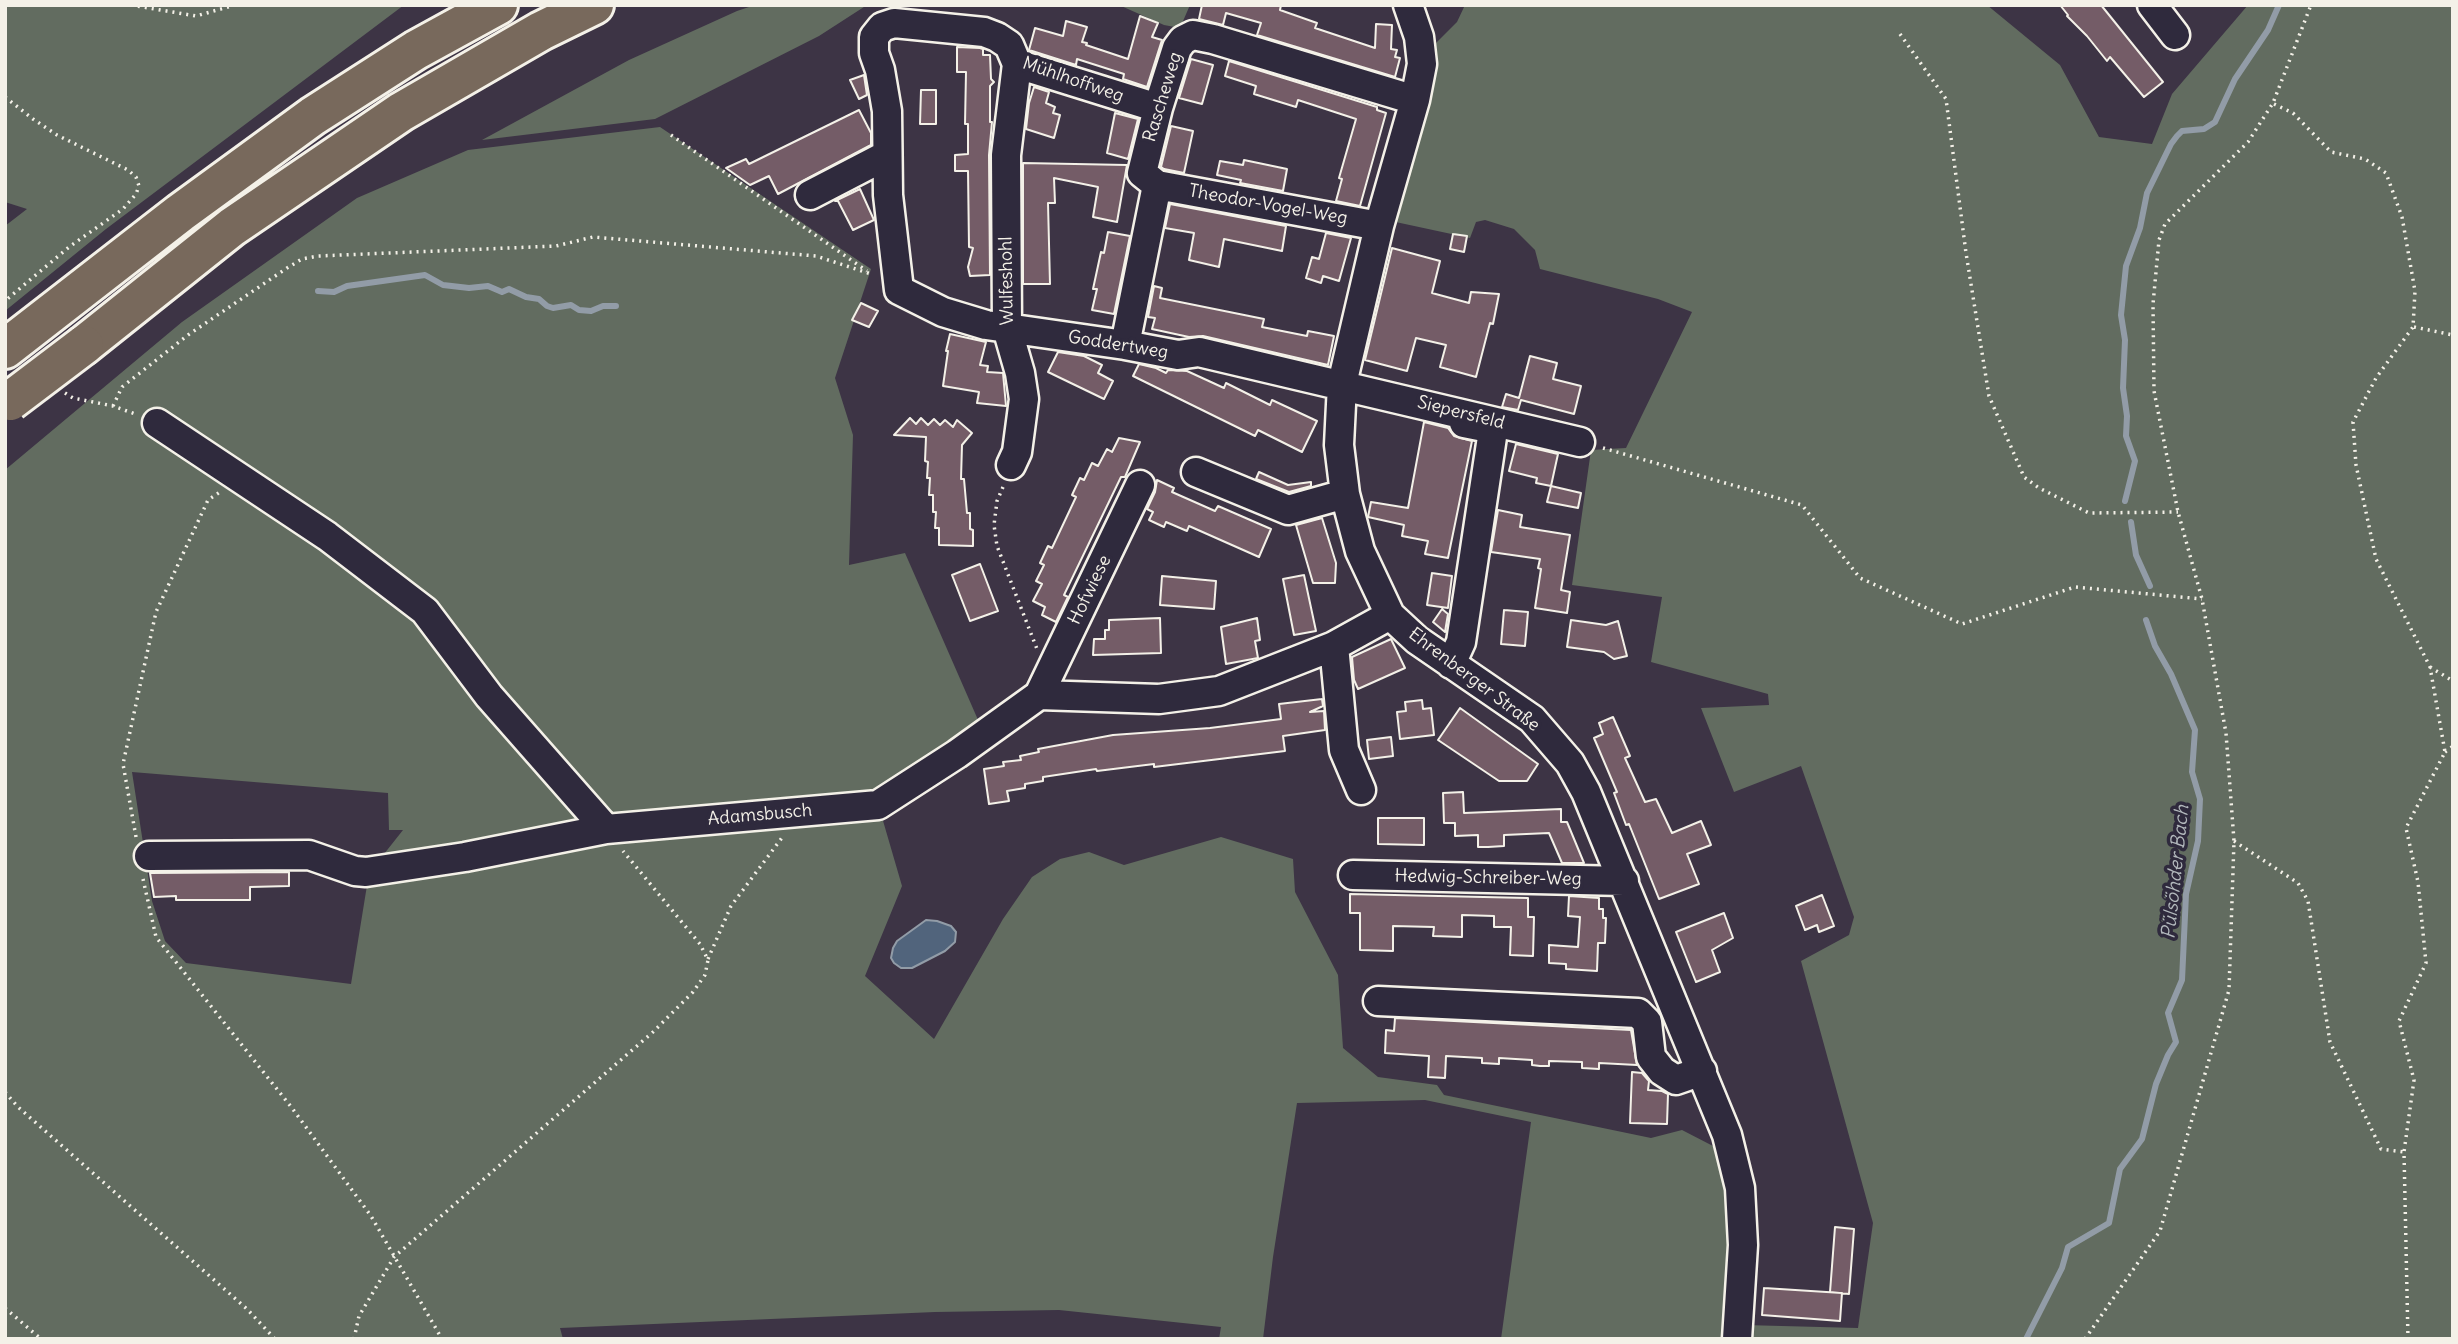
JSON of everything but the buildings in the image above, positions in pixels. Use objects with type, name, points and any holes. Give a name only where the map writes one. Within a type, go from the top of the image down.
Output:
[{"type":"highway","points":[[5,349],[180,213],[313,116],[416,50],[498,5]]},
{"type":"highway","points":[[7,402],[84,345],[232,227],[401,112],[541,31],[594,5]]},
{"type":"street","name":"Ehrenberger Straße","points":[[1408,5],[1419,37],[1422,64],[1415,100],[1379,226],[1342,384],[1339,445],[1345,494],[1360,551],[1390,615],[1417,640],[1532,719],[1570,763],[1586,792],[1727,1135],[1740,1188],[1743,1245],[1737,1339]]},
{"type":"street","points":[[2152,5],[2175,35]]},
{"type":"street","name":"Mühlhoffweg","points":[[899,290],[891,235],[887,111],[880,70],[874,54],[874,37],[882,27],[894,23],[984,32],[1009,45],[1017,64],[1158,108]]},
{"type":"street","name":"Rascheweg","points":[[1157,185],[1142,173],[1158,108],[1177,48],[1183,40],[1193,35],[1225,42],[1415,100]]},
{"type":"street","name":"Wulfeshohl","points":[[1012,465],[1017,452],[1024,399],[1020,373],[1007,328],[1006,155],[1017,64]]},
{"type":"street","points":[[810,195],[887,155]]},
{"type":"street","points":[[1125,345],[1157,185]]},
{"type":"street","name":"Theodor-Vogel-Weg","points":[[1157,185],[1379,226]]},
{"type":"street","name":"Goddertweg","points":[[899,290],[943,312],[986,326],[1178,355],[1199,352],[1342,384]]},
{"type":"street","points":[[1342,384],[1375,402],[1484,427],[1492,437],[1461,642],[1451,664]]},
{"type":"street","name":"Siepersfeld","points":[[1342,384],[1580,442]]},
{"type":"street","points":[[157,423],[327,536],[425,611],[489,696],[606,829]]},
{"type":"street","points":[[1196,472],[1288,510],[1345,494]]},
{"type":"street","name":"Hofwiese","points":[[1040,695],[1140,485]]},
{"type":"street","points":[[1040,695],[1159,699],[1219,691],[1334,646],[1390,615]]},
{"type":"street","points":[[1334,646],[1345,750],[1361,790]]},
{"type":"street","name":"Adamsbusch","points":[[149,856],[309,855],[355,871],[366,872],[464,857],[606,829],[878,805],[957,754],[1040,695]]},
{"type":"street","name":"Hedwig-Schreiber-Weg","points":[[1353,874],[1623,881]]},
{"type":"street","points":[[1378,1001],[1638,1013],[1647,1022],[1651,1057],[1662,1071],[1676,1080],[1702,1071]]},
{"type":"path","points":[[131,5],[196,16],[235,5]]},
{"type":"path","points":[[2085,1339],[2160,1231],[2190,1135],[2229,990],[2234,841],[2226,733],[2202,599],[2178,512],[2154,391],[2153,304],[2159,240],[2165,224],[2248,142],[2273,103],[2311,5]]},
{"type":"path","points":[[1900,34],[1946,99],[1966,253],[1989,396],[2024,477],[2039,488],[2089,513],[2178,512]]},
{"type":"path","points":[[5,97],[57,135],[128,170],[136,177],[139,186],[124,209],[69,247],[5,301]]},
{"type":"path","points":[[2273,103],[2293,113],[2331,152],[2365,159],[2386,173],[2402,217],[2415,291],[2413,327],[2375,378],[2353,422],[2356,465],[2376,559],[2430,667],[2445,752]]},
{"type":"path","points":[[113,406],[122,387],[188,335],[286,268],[302,259],[318,256],[556,246],[593,237],[816,256],[871,274],[671,135]]},
{"type":"path","points":[[2413,327],[2453,335]]},
{"type":"path","points":[[73,398],[113,406],[157,423]]},
{"type":"path","points":[[1580,442],[1802,505],[1860,578],[1962,624],[2075,587],[2202,599]]},
{"type":"path","points":[[1012,465],[997,501],[994,525],[997,546],[1039,654]]},
{"type":"path","points":[[2430,667],[2453,681]]},
{"type":"path","points":[[2408,1339],[2404,1152],[2414,1080],[2399,1021],[2426,963],[2418,882],[2406,828],[2445,752],[2453,746]]},
{"type":"path","points":[[354,1339],[359,1316],[394,1257],[653,1032],[693,992],[705,975],[708,960],[731,906],[802,811]]},
{"type":"path","points":[[606,829],[700,944],[708,960]]},
{"type":"path","points":[[2234,841],[2298,883],[2308,901],[2330,1042],[2381,1149],[2404,1152]]},
{"type":"path","points":[[5,1092],[28,1116],[247,1309],[275,1339]]},
{"type":"path","points":[[371,1216],[442,1339]]},
{"type":"path","points":[[5,1308],[41,1339]]},
{"type":"green space","points":[[5,5],[404,5],[106,229],[5,311],[5,226],[27,209],[5,202]]},
{"type":"green space","points":[[755,5],[867,5],[819,36],[655,119],[482,140],[629,60]]},
{"type":"green space","points":[[1119,5],[1190,5],[1180,28],[1164,25]]},
{"type":"green space","points":[[1465,5],[1987,5],[2060,65],[2099,137],[2152,144],[2172,94],[2248,5],[2453,5],[2453,1339],[1740,1339],[1744,1325],[1858,1328],[1873,1223],[1801,961],[1849,935],[1854,917],[1801,766],[1734,792],[1701,708],[1769,705],[1768,694],[1651,662],[1662,597],[1572,585],[1591,450],[1626,448],[1692,312],[1658,299],[1540,269],[1535,250],[1514,229],[1485,220],[1476,222],[1470,238],[1391,221],[1428,89],[1436,43],[1457,22]]},
{"type":"green space","points":[[660,127],[871,269],[835,378],[853,435],[849,565],[905,553],[982,729],[949,752],[880,787],[879,807],[902,886],[865,976],[934,1039],[1003,919],[1032,877],[1060,859],[1089,852],[1124,865],[1221,837],[1293,859],[1295,892],[1338,975],[1343,1048],[1378,1077],[1437,1085],[1444,1095],[1651,1138],[1682,1130],[1713,1146],[1723,1173],[1738,1245],[1729,1339],[1501,1339],[1531,1122],[1425,1100],[1297,1103],[1263,1339],[1219,1339],[1221,1327],[1059,1310],[935,1312],[560,1328],[563,1339],[5,1339],[5,470],[182,322],[357,198],[468,150]],"holes":[[[132,772],[388,793],[389,830],[403,830],[369,873],[351,984],[186,963],[165,941],[152,901]]]},
{"type":"water","points":[[926,920],[951,926],[956,932],[955,942],[945,951],[912,968],[901,968],[891,958],[893,948],[897,941]]},
{"type":"waterway","name":"Pülsöhder Bach","points":[[2125,501],[2135,461],[2126,436],[2127,416],[2123,388],[2125,340],[2121,315],[2126,266],[2140,228],[2147,193],[2177,136],[2182,131],[2204,129],[2215,122],[2235,79],[2268,30],[2279,5]]},
{"type":"waterway","points":[[318,291],[334,292],[347,286],[425,275],[443,285],[469,288],[488,286],[502,292],[509,289],[526,297],[539,299],[553,308],[571,305],[579,310],[591,311],[603,306],[616,306]]},
{"type":"waterway","name":"Pülsöhder Bach","points":[[2131,522],[2136,555],[2150,586]]},
{"type":"waterway","name":"Pülsöhder Bach","points":[[2026,1339],[2062,1268],[2068,1247],[2109,1223],[2120,1169],[2142,1139],[2156,1084],[2176,1042],[2168,1013],[2182,980],[2186,894],[2198,841],[2200,799],[2192,772],[2195,730],[2171,674],[2155,646],[2146,620]]}]
